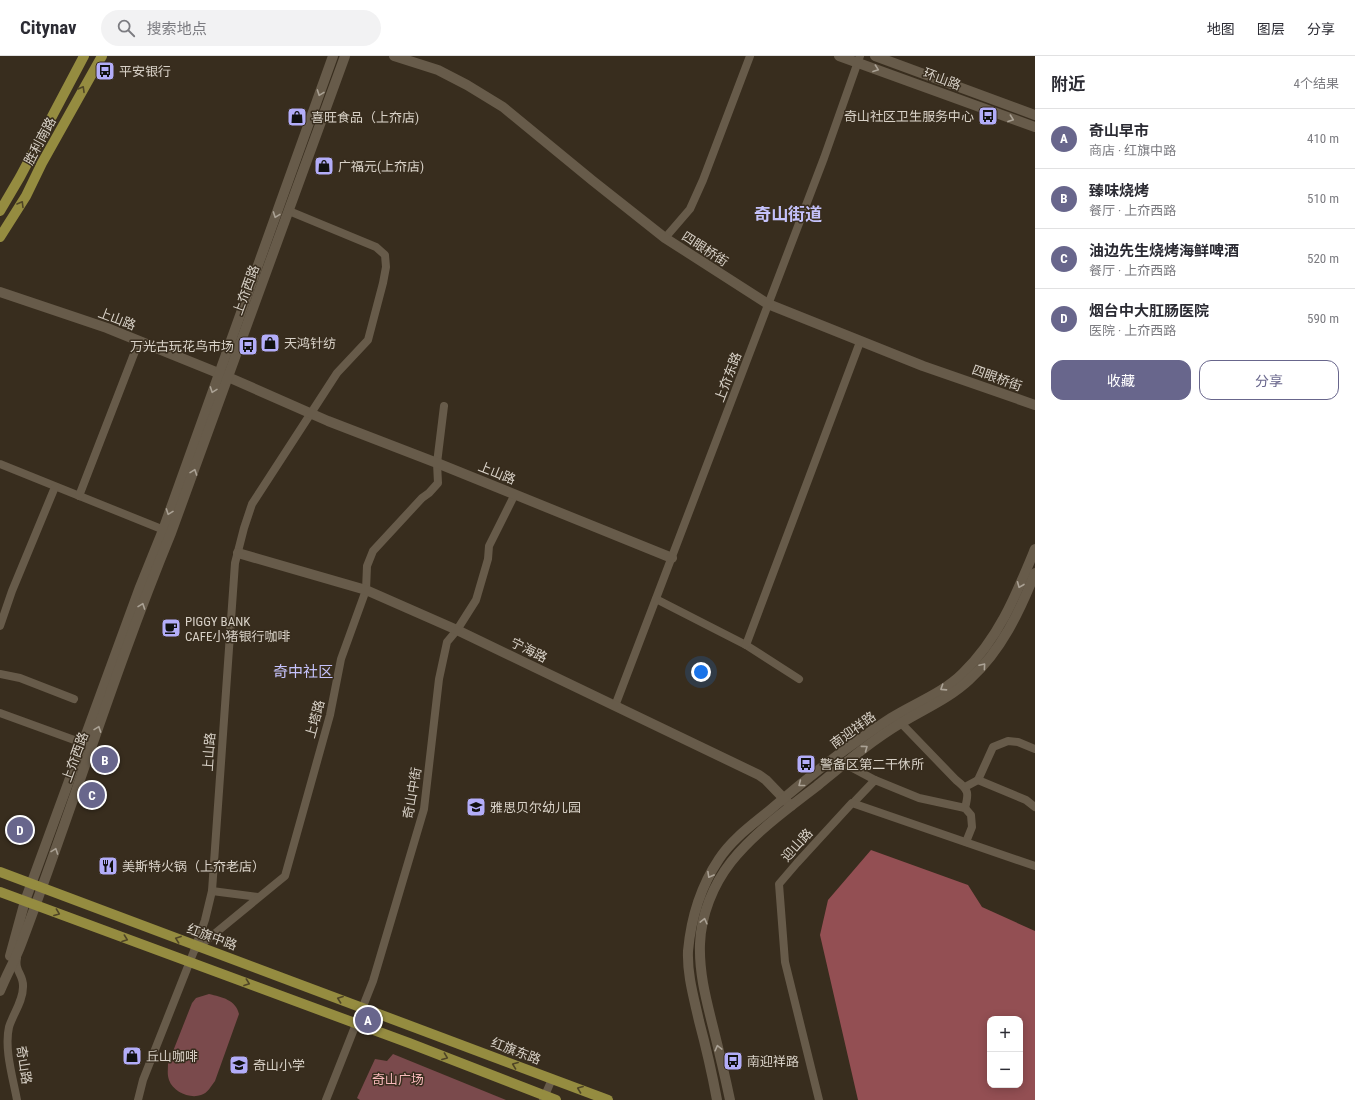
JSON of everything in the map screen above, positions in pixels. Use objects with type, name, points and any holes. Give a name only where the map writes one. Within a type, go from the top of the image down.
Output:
[{"type":"main road","name":"胜利南路","points":[[0,211],[20,177],[84,56]]},
{"type":"main road","name":"胜利南路","points":[[0,237],[26,196],[68,115],[102,56]]},
{"type":"main road","name":"红旗中路","points":[[0,872],[416,1027]]},
{"type":"main road","points":[[0,892],[408,1043],[544,1098],[556,1100]]},
{"type":"main road","name":"红旗东路","points":[[416,1027],[608,1100]]},
{"type":"street","name":"上夼西路","points":[[0,990],[88,745],[148,590],[167,531],[224,375],[333,56]]},
{"type":"street","name":"上夼西路","points":[[224,375],[289,211],[345,56]]},
{"type":"street","name":"四眼桥街","points":[[394,56],[438,70],[467,85],[503,107],[593,182],[665,238],[768,304],[923,366],[1035,405]]},
{"type":"street","points":[[665,238],[690,209],[703,180],[750,56]]},
{"type":"street","name":"环山路","points":[[839,56],[859,59],[1035,127]]},
{"type":"street","name":"环山路","points":[[874,56],[1035,115]]},
{"type":"street","name":"上夼东路","points":[[615,706],[824,158],[859,59]]},
{"type":"street","name":"上山路","points":[[138,1100],[143,1080],[205,920],[212,891],[235,563],[244,528],[252,504],[291,444],[338,373],[368,340],[386,267],[385,255],[376,247],[289,211]]},
{"type":"street","name":"上山路","points":[[0,292],[107,328],[224,375],[312,413],[438,462],[672,558]]},
{"type":"street","points":[[79,496],[139,341]]},
{"type":"street","points":[[746,645],[860,342]]},
{"type":"street","name":"上塔路","points":[[194,951],[285,876],[330,714],[341,659],[366,590],[367,566],[373,551],[422,498],[438,483],[438,462],[444,406]]},
{"type":"street","points":[[0,464],[167,531]]},
{"type":"street","points":[[0,626],[12,591],[55,486]]},
{"type":"street","name":"奇山中街","points":[[326,1100],[373,981],[424,809],[439,679],[447,642],[457,630],[476,600],[488,559],[489,546],[515,494]]},
{"type":"street","name":"南迎祥路","points":[[717,1100],[691,986],[688,954],[692,921],[698,900],[708,877],[720,857],[738,837],[784,798],[851,746],[896,720],[949,684],[972,664],[1008,613],[1035,549]]},
{"type":"street","name":"宁海路","points":[[238,553],[366,590],[457,630],[759,775],[766,780],[791,806]]},
{"type":"street","name":"南迎祥路","points":[[730,1100],[700,973],[700,942],[703,924],[708,903],[718,881],[730,863],[748,843],[791,806],[845,764],[896,720],[938,702],[970,680],[997,647],[1016,617],[1035,573]]},
{"type":"street","points":[[656,599],[746,645],[799,679]]},
{"type":"street","points":[[0,674],[20,678],[74,699]]},
{"type":"street","points":[[0,713],[88,745]]},
{"type":"street","points":[[896,720],[956,780],[965,787],[968,795],[965,808]]},
{"type":"street","points":[[965,787],[978,780],[993,747],[1008,741],[1018,742],[1035,749]]},
{"type":"street","points":[[845,764],[875,780],[919,798],[965,808],[971,815],[972,827],[966,842]]},
{"type":"street","points":[[856,801],[875,780]]},
{"type":"street","points":[[978,780],[1026,800],[1035,807]]},
{"type":"street","name":"迎山路","points":[[819,1100],[785,962],[779,884],[852,803],[1035,866]]},
{"type":"street","points":[[212,891],[258,897]]},
{"type":"street","name":"奇山路","points":[[16,947],[16,966],[22,978],[23,987],[22,994],[9,1028],[8,1048],[17,1100]]},
{"type":"street","points":[[544,1098],[552,1079]]},
{"type":"green space","points":[[209,994],[232,1002],[239,1014],[215,1081],[206,1093],[197,1096],[182,1094],[174,1088],[169,1080],[168,1064],[192,1003],[196,998]]},
{"type":"green space","name":"奇山广场","points":[[393,1054],[506,1100],[360,1100],[357,1098],[375,1059],[387,1061]]},
{"type":"shaded area","points":[[871,850],[968,885],[982,907],[1035,931],[1035,1100],[858,1100],[820,935],[828,900]]},
{"type":"place","name":"平安银行","points":[[105,71]]},
{"type":"place","name":"奇山社区卫生服务中心","points":[[988,116]]},
{"type":"place","name":"喜旺食品（上夼店)","points":[[297,117]]},
{"type":"place","name":"广福元(上夼店)","points":[[324,166]]},
{"type":"place","name":"天鸿针纺","points":[[270,343]]},
{"type":"place","name":"万光古玩花鸟市场","points":[[248,346]]},
{"type":"place","name":"PIGGY BANK CAFE小猪银行咖啡","points":[[171,628]]},
{"type":"place","name":"臻味烧烤","points":[[105,760]]},
{"type":"place","name":"警备区第二干休所","points":[[806,764]]},
{"type":"place","name":"油边先生烧烤海鲜啤酒","points":[[92,795]]},
{"type":"place","name":"雅思贝尔幼儿园","points":[[476,807]]},
{"type":"place","name":"烟台中大肛肠医院","points":[[20,830]]},
{"type":"place","name":"美斯特火锅（上夼老店）","points":[[108,866]]},
{"type":"place","name":"奇山早市","points":[[368,1020]]},
{"type":"place","name":"丘山咖啡","points":[[132,1056]]},
{"type":"place","name":"南迎祥路","points":[[733,1061]]},
{"type":"place","name":"奇山小学","points":[[239,1065]]},
{"type":"district","name":"奇山街道","points":[[788,214]]},
{"type":"district","name":"奇中社区","points":[[303,672]]}]
